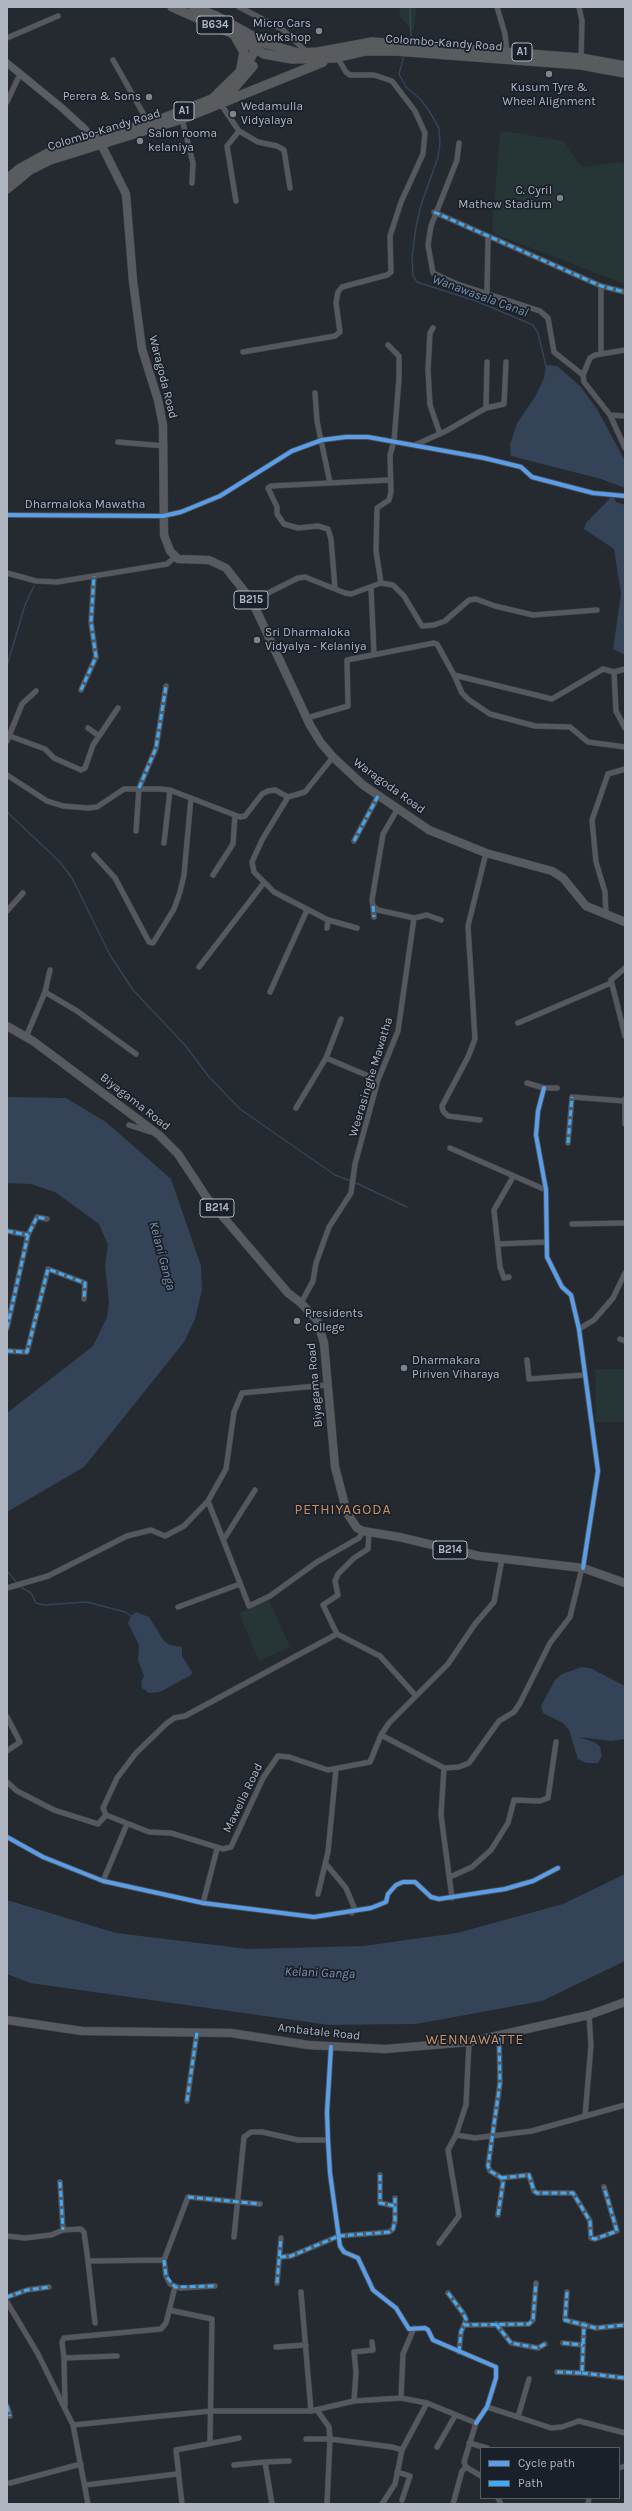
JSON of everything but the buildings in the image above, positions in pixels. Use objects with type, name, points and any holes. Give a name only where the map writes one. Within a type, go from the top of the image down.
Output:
[{"type":"highway","name":"B634","points":[[172,7],[261,47]]},
{"type":"highway","name":"B634","points":[[193,7],[216,16],[261,47]]},
{"type":"highway","points":[[231,33],[243,47],[244,57],[239,73]]},
{"type":"highway","name":"Colombo-Kandy Road","points":[[261,47],[307,52],[363,43],[625,66]]},
{"type":"highway","name":"Colombo-Kandy Road","points":[[261,47],[292,59],[335,58],[360,52],[397,47]]},
{"type":"highway","name":"Colombo-Kandy Road","points":[[7,179],[36,159],[92,139],[148,122],[212,98],[239,73],[261,47]]},
{"type":"highway","name":"Colombo-Kandy Road","points":[[7,189],[25,173],[43,163],[182,119],[221,102],[261,47]]},
{"type":"highway","points":[[221,102],[335,58]]},
{"type":"highway","name":"Colombo-Kandy Road","points":[[581,62],[625,73]]},
{"type":"highway","points":[[92,139],[101,144]]},
{"type":"main road","name":"Waragoda Road","points":[[101,144],[126,194],[133,281],[142,349],[158,400],[165,446],[163,516],[166,541],[175,557],[209,560],[221,564],[252,601],[307,718],[321,743],[333,757],[378,796],[429,830],[486,853],[552,871],[563,878],[586,906],[606,916],[625,922]]},
{"type":"main road","name":"Biyagama Road","points":[[7,1026],[26,1037],[159,1134],[178,1154],[207,1198],[288,1292],[302,1303],[310,1312],[321,1329],[335,1467],[342,1498],[347,1513],[366,1532]]},
{"type":"main road","name":"B214","points":[[366,1532],[399,1537],[456,1552],[502,1560],[582,1568],[625,1583]]},
{"type":"main road","name":"Ambatale Road","points":[[7,2020],[82,2031],[231,2033],[331,2047],[385,2049],[469,2042],[589,2014],[625,2002]]},
{"type":"street","points":[[238,7],[282,29],[307,52]]},
{"type":"street","points":[[253,7],[254,14]]},
{"type":"street","points":[[496,7],[505,34],[508,55]]},
{"type":"street","points":[[579,7],[582,21],[581,62]]},
{"type":"street","points":[[7,38],[58,16]]},
{"type":"street","points":[[243,352],[335,336],[340,332],[336,303],[338,292],[342,287],[387,275],[391,272],[390,236],[401,202],[423,154],[425,133],[415,111],[392,81],[381,76],[350,75],[335,58]]},
{"type":"street","points":[[113,60],[148,122]]},
{"type":"street","points":[[7,63],[62,108],[85,129],[92,139]]},
{"type":"street","points":[[7,102],[20,74]]},
{"type":"street","points":[[221,102],[240,131],[258,142],[277,146],[284,150],[290,188]]},
{"type":"street","points":[[182,119],[193,163],[192,183]]},
{"type":"street","points":[[236,202],[227,146],[240,131]]},
{"type":"street","points":[[460,143],[457,160],[434,212],[428,245],[433,273],[456,284],[540,311],[548,318],[554,352],[583,375]]},
{"type":"street","points":[[434,212],[488,238],[601,286],[625,292]]},
{"type":"street","points":[[487,293],[488,238]]},
{"type":"street","points":[[601,286],[601,353]]},
{"type":"street","points":[[433,328],[430,333],[428,364],[430,405],[440,434]]},
{"type":"street","points":[[381,584],[376,551],[377,508],[389,500],[391,492],[389,480],[390,455],[394,441],[399,356],[388,344]]},
{"type":"street","points":[[625,350],[601,353],[590,358],[583,375],[584,382],[610,415],[625,448]]},
{"type":"street","points":[[486,408],[487,362]]},
{"type":"street","points":[[415,445],[440,434],[486,408],[504,404],[506,362]]},
{"type":"street","points":[[315,393],[317,421],[330,483]]},
{"type":"street","points":[[610,415],[625,416]]},
{"type":"street","name":"Dharmaloka Mawatha","points":[[7,515],[163,516],[181,512],[220,496],[292,451],[322,440],[368,437],[521,467],[532,477],[594,493],[625,496]]},
{"type":"street","points":[[118,442],[165,446]]},
{"type":"street","points":[[335,588],[331,540],[328,529],[318,526],[298,528],[284,524],[277,514],[278,507],[272,500],[268,488],[271,486],[389,480]]},
{"type":"street","points":[[7,573],[36,582],[58,582],[167,564],[175,557]]},
{"type":"street","points":[[81,690],[96,657],[91,622],[94,576]]},
{"type":"street","points":[[252,601],[298,578],[305,577],[351,594],[381,584],[393,585],[399,591],[422,626],[445,621],[469,600],[476,599],[495,606],[533,614],[597,610]]},
{"type":"street","points":[[371,587],[374,654]]},
{"type":"street","points":[[307,718],[348,706],[347,660],[374,654],[438,644],[462,693],[469,700],[490,714],[535,726],[570,727],[588,742],[625,747]]},
{"type":"street","points":[[454,675],[552,698],[603,669],[614,672],[625,669]]},
{"type":"street","points":[[614,672],[616,711],[625,728]]},
{"type":"street","points":[[136,831],[139,788],[156,748],[166,686]]},
{"type":"street","points":[[7,741],[8,735],[22,704],[36,691]]},
{"type":"street","points":[[8,735],[45,749],[54,758],[81,770],[85,768],[93,744],[118,708]]},
{"type":"street","points":[[88,728],[99,736]]},
{"type":"street","points":[[333,757],[305,792],[288,797],[262,840],[252,862],[254,872],[263,884],[274,892],[328,920],[357,928]]},
{"type":"street","points":[[606,916],[605,892],[596,862],[592,820],[608,774],[618,769],[625,769]]},
{"type":"street","points":[[7,775],[47,802],[74,808],[97,806],[124,789],[139,788],[170,790],[235,816],[245,816],[262,794],[268,791],[275,790],[288,797]]},
{"type":"street","points":[[164,843],[170,790]]},
{"type":"street","points":[[354,840],[378,796]]},
{"type":"street","points":[[94,855],[115,878],[149,942],[153,944],[174,909],[180,892],[184,874],[191,798]]},
{"type":"street","points":[[374,918],[372,900],[383,834],[397,810]]},
{"type":"street","points":[[213,875],[233,844],[235,816]]},
{"type":"street","points":[[480,1120],[448,1116],[443,1111],[442,1106],[468,1057],[475,1039],[468,926],[486,853]]},
{"type":"street","points":[[199,967],[263,884]]},
{"type":"street","points":[[7,911],[23,893]]},
{"type":"street","points":[[373,906],[378,910],[414,918],[427,915],[441,920]]},
{"type":"street","points":[[270,992],[307,910]]},
{"type":"street","name":"Weerasinghe Mawatha","points":[[302,1303],[313,1281],[316,1263],[329,1227],[351,1193],[355,1164],[378,1080],[398,1031],[414,918]]},
{"type":"street","points":[[327,928],[328,920]]},
{"type":"street","points":[[625,968],[612,977],[611,983],[625,1036]]},
{"type":"street","points":[[26,1037],[44,992],[50,970]]},
{"type":"street","points":[[518,1023],[611,983]]},
{"type":"street","points":[[44,992],[77,1011],[136,1054]]},
{"type":"street","points":[[296,1108],[326,1058],[341,1019]]},
{"type":"street","points":[[326,1058],[378,1080]]},
{"type":"street","points":[[527,1083],[544,1088],[557,1088]]},
{"type":"street","points":[[381,1735],[444,1768],[460,1767],[469,1763],[499,1721],[514,1712],[550,1643],[570,1617],[582,1568],[598,1471],[579,1329],[571,1295],[562,1287],[550,1264],[546,1242],[546,1190],[536,1135],[538,1111],[544,1088]]},
{"type":"street","points":[[568,1143],[572,1097],[625,1100],[625,1124]]},
{"type":"street","points":[[129,1125],[159,1134]]},
{"type":"street","points":[[450,1148],[513,1177],[546,1190]]},
{"type":"street","points":[[510,1277],[504,1278],[498,1244],[495,1206],[513,1177]]},
{"type":"street","points":[[7,1328],[28,1235],[38,1218],[47,1219]]},
{"type":"street","points":[[572,1224],[625,1223]]},
{"type":"street","points":[[7,1231],[28,1235]]},
{"type":"street","points":[[498,1244],[546,1242]]},
{"type":"street","points":[[7,1351],[27,1352],[48,1269],[85,1283],[84,1300]]},
{"type":"street","points":[[579,1329],[594,1320],[613,1298],[625,1273]]},
{"type":"street","points":[[527,1360],[529,1379],[585,1374]]},
{"type":"street","points":[[7,1588],[48,1576],[68,1564],[142,1531],[151,1530],[165,1536],[184,1526],[208,1501],[226,1469],[234,1412],[242,1393],[327,1385]]},
{"type":"street","points":[[224,1539],[255,1490]]},
{"type":"street","points":[[208,1501],[249,1606],[270,1596],[316,1562],[359,1538],[366,1532]]},
{"type":"street","points":[[366,1532],[368,1549],[354,1558],[338,1574],[335,1581],[338,1595],[323,1605],[337,1634],[380,1656],[416,1696]]},
{"type":"street","name":"Mawella Road","points":[[217,1849],[231,1847],[263,1778],[278,1756],[289,1757],[317,1768],[336,1769],[370,1762],[381,1735],[398,1713],[448,1664],[475,1624],[494,1602],[502,1560]]},
{"type":"street","points":[[178,1608],[240,1584]]},
{"type":"street","points":[[203,1903],[217,1849],[171,1833],[149,1832],[106,1815],[103,1808],[117,1778],[136,1753],[174,1718],[186,1716],[337,1634]]},
{"type":"street","points":[[7,1717],[20,1742],[7,1751]]},
{"type":"street","points":[[450,1877],[472,1867],[491,1850],[508,1823],[514,1800],[540,1801],[548,1798],[556,1742]]},
{"type":"street","points":[[444,1768],[441,1815],[452,1898]]},
{"type":"street","points":[[318,1894],[326,1864],[336,1769]]},
{"type":"street","points":[[7,1782],[17,1791],[54,1810],[98,1824],[106,1815]]},
{"type":"street","points":[[103,1881],[127,1824]]},
{"type":"street","points":[[7,1837],[43,1857],[103,1881],[203,1903],[314,1917],[352,1913],[371,1908],[386,1902],[388,1894],[396,1885],[403,1882],[415,1882],[431,1897],[439,1900],[512,1887],[533,1881],[558,1868]]},
{"type":"street","points":[[326,1864],[346,1888],[354,1908],[352,1913]]},
{"type":"street","points":[[585,2116],[591,2046],[589,2014]]},
{"type":"street","points":[[187,2101],[197,2032]]},
{"type":"street","points":[[498,2215],[504,2183],[501,2178],[490,2170],[488,2166],[491,2136],[500,2083],[499,2036]]},
{"type":"street","points":[[439,2243],[458,2216],[448,2150],[456,2135],[466,2104],[469,2042]]},
{"type":"street","points":[[331,2047],[327,2112],[330,2173],[339,2236],[344,2252],[358,2258],[373,2290],[396,2308],[409,2329],[425,2328],[434,2340],[496,2367],[496,2378],[487,2407],[476,2424],[464,2462],[466,2467],[480,2475]]},
{"type":"street","points":[[456,2135],[475,2138],[532,2131],[625,2105]]},
{"type":"street","points":[[234,2237],[244,2136],[251,2132],[262,2132],[298,2140],[328,2140]]},
{"type":"street","points":[[380,2175],[380,2203],[395,2206]]},
{"type":"street","points":[[501,2178],[530,2175],[534,2191],[537,2193],[573,2193],[590,2221],[591,2238],[595,2239],[617,2231],[604,2187]]},
{"type":"street","points":[[60,2182],[62,2230]]},
{"type":"street","points":[[175,2287],[166,2276],[164,2260],[188,2197],[260,2204]]},
{"type":"street","points":[[280,2257],[291,2256],[339,2236],[388,2232],[393,2229],[395,2220],[395,2198]]},
{"type":"street","points":[[7,2236],[25,2238],[51,2235],[62,2230],[81,2229],[84,2232],[96,2323]]},
{"type":"street","points":[[278,2283],[281,2238]]},
{"type":"street","points":[[88,2261],[164,2260]]},
{"type":"street","points":[[464,2325],[530,2324],[533,2320],[536,2283]]},
{"type":"street","points":[[175,2287],[215,2286]]},
{"type":"street","points":[[7,2297],[27,2290],[49,2287]]},
{"type":"street","points":[[65,2406],[64,2358],[62,2342],[64,2338],[161,2329],[164,2327],[175,2287]]},
{"type":"street","points":[[301,2292],[311,2410]]},
{"type":"street","points":[[567,2292],[565,2320],[596,2328],[625,2325]]},
{"type":"street","points":[[448,2293],[466,2319],[461,2332],[460,2352]]},
{"type":"street","points":[[7,2302],[65,2406],[73,2425],[88,2504]]},
{"type":"street","points":[[169,2310],[208,2316],[212,2319],[210,2443]]},
{"type":"street","points":[[496,2324],[511,2343],[538,2348],[545,2344]]},
{"type":"street","points":[[582,2373],[584,2324]]},
{"type":"street","points":[[401,2398],[403,2354],[414,2328]]},
{"type":"street","points":[[354,2401],[356,2372],[354,2352],[373,2350],[372,2342]]},
{"type":"street","points":[[563,2343],[583,2345]]},
{"type":"street","points":[[276,2347],[306,2345]]},
{"type":"street","points":[[64,2358],[117,2356]]},
{"type":"street","points":[[556,2372],[582,2373],[625,2378]]},
{"type":"street","points":[[518,2417],[529,2379]]},
{"type":"street","points":[[73,2425],[211,2412],[318,2410],[354,2401],[401,2398],[427,2404],[476,2424]]},
{"type":"street","points":[[382,2504],[395,2484],[402,2450],[427,2404]]},
{"type":"street","points":[[7,2406],[10,2416]]},
{"type":"street","points":[[487,2407],[551,2428],[562,2427],[579,2421],[625,2433]]},
{"type":"street","points":[[318,2410],[328,2427],[330,2439],[327,2504]]},
{"type":"street","points":[[437,2447],[455,2416]]},
{"type":"street","points":[[182,2504],[177,2474],[176,2450],[239,2438]]},
{"type":"street","points":[[306,2439],[330,2439],[392,2446],[402,2450]]},
{"type":"street","points":[[469,2443],[483,2447]]},
{"type":"street","points":[[234,2466],[289,2461]]},
{"type":"street","points":[[265,2462],[272,2504]]},
{"type":"street","points":[[10,2483],[81,2464]]},
{"type":"street","points":[[453,2504],[462,2471],[466,2467]]},
{"type":"street","points":[[397,2472],[410,2476],[402,2500]]},
{"type":"street","points":[[85,2485],[177,2474]]},
{"type":"shaded area","points":[[399,7],[417,7],[413,31],[400,17]]},
{"type":"shaded area","name":"C. Cyril Mathew Stadium","points":[[505,131],[564,141],[578,163],[584,167],[618,162],[625,164],[625,284],[495,234],[492,229],[500,134]]},
{"type":"shaded area","points":[[595,1369],[625,1369],[625,1422],[596,1422]]},
{"type":"shaded area","points":[[269,1600],[290,1647],[259,1661],[239,1613]]},
{"type":"water","points":[[546,365],[557,366],[580,386],[597,409],[625,461],[625,488],[601,479],[511,456],[510,445],[517,423],[535,397],[544,378]]},
{"type":"water","points":[[613,495],[616,502],[625,505],[625,655],[613,649],[621,594],[614,549],[584,529],[586,523]]},
{"type":"water","name":"Kelani Ganga","points":[[7,1097],[66,1098],[106,1122],[171,1179],[201,1266],[202,1290],[195,1319],[184,1342],[84,1467],[7,1512],[7,1413],[93,1346],[107,1317],[109,1302],[105,1265],[108,1245],[99,1224],[55,1192],[31,1184],[7,1183]]},
{"type":"water","points":[[136,1612],[149,1617],[164,1641],[170,1645],[182,1647],[182,1656],[192,1672],[191,1675],[160,1692],[149,1693],[142,1688],[141,1682],[144,1676],[138,1660],[139,1645],[128,1623],[131,1616]]},
{"type":"water","points":[[582,1667],[590,1668],[625,1686],[625,1739],[611,1741],[579,1737],[596,1743],[600,1747],[602,1756],[598,1763],[586,1763],[578,1759],[569,1730],[563,1723],[543,1713],[541,1706],[555,1680],[562,1674]]},
{"type":"water","name":"Kelani Ganga","points":[[625,1874],[625,1961],[542,2001],[416,2024],[329,2025],[30,1983],[7,1974],[7,1900],[116,1933],[248,1949],[363,1946],[457,1933],[563,1904]]},
{"type":"waterway","name":"Wanawasala Canal","points":[[409,42],[411,37],[410,7]]},
{"type":"waterway","name":"Wanawasala Canal","points":[[404,55],[399,74],[406,87],[419,98],[428,109],[439,128],[440,143],[438,157],[421,205],[416,227],[412,257],[413,276],[417,282],[476,301],[533,325],[538,333],[546,366]]},
{"type":"waterway","points":[[7,666],[25,605],[34,586]]},
{"type":"waterway","points":[[7,812],[60,862],[72,878],[110,955],[133,990],[184,1044],[210,1078],[240,1109],[335,1175],[351,1181]]},
{"type":"waterway","points":[[354,1182],[407,1207]]},
{"type":"waterway","points":[[7,1571],[17,1583]]},
{"type":"waterway","points":[[19,1586],[31,1593],[36,1603],[44,1605],[87,1602],[125,1612],[131,1616]]},
{"type":"marked path","points":[[434,212],[601,286],[625,292]]},
{"type":"marked path","points":[[81,690],[96,657],[91,622],[94,576]]},
{"type":"marked path","points":[[139,788],[156,748],[166,686]]},
{"type":"marked path","points":[[354,841],[378,796]]},
{"type":"marked path","points":[[373,906],[374,917]]},
{"type":"marked path","points":[[568,1143],[572,1097]]},
{"type":"marked path","points":[[7,1328],[28,1235],[37,1217],[47,1219]]},
{"type":"marked path","points":[[7,1231],[28,1235]]},
{"type":"marked path","points":[[7,1351],[27,1352],[48,1269],[85,1283],[84,1299]]},
{"type":"marked path","points":[[187,2101],[197,2032]]},
{"type":"marked path","points":[[498,2215],[503,2183],[502,2178],[490,2171],[488,2166],[500,2083],[499,2036]]},
{"type":"marked path","points":[[380,2175],[380,2203],[395,2206]]},
{"type":"marked path","points":[[501,2178],[529,2175],[534,2191],[537,2193],[573,2193],[590,2221],[591,2238],[595,2239],[617,2231],[604,2187]]},
{"type":"marked path","points":[[60,2182],[63,2230]]},
{"type":"marked path","points":[[188,2197],[260,2204]]},
{"type":"marked path","points":[[280,2257],[291,2256],[339,2236],[389,2232],[393,2229],[395,2221],[395,2198]]},
{"type":"marked path","points":[[277,2283],[281,2238]]},
{"type":"marked path","points":[[164,2260],[166,2276],[175,2287],[215,2286]]},
{"type":"marked path","points":[[459,2352],[461,2332],[464,2325],[529,2324],[533,2320],[536,2283]]},
{"type":"marked path","points":[[7,2297],[27,2290],[49,2287]]},
{"type":"marked path","points":[[567,2292],[565,2320],[596,2328],[625,2325]]},
{"type":"marked path","points":[[448,2293],[463,2313],[466,2319],[464,2325]]},
{"type":"marked path","points":[[496,2324],[511,2343],[538,2348],[545,2344]]},
{"type":"marked path","points":[[557,2372],[582,2373],[584,2324]]},
{"type":"marked path","points":[[563,2343],[583,2345]]},
{"type":"marked path","points":[[582,2373],[625,2378]]},
{"type":"marked path","points":[[7,2406],[10,2416]]},
{"type":"cycle path","points":[[7,515],[163,516],[181,512],[220,496],[292,451],[322,440],[346,437],[368,437],[484,458],[521,467],[532,477],[593,493],[625,496]]},
{"type":"cycle path","points":[[544,1088],[538,1111],[536,1135],[546,1190],[547,1257],[562,1287],[571,1295],[579,1329],[598,1471],[583,1568]]},
{"type":"cycle path","points":[[7,1837],[43,1857],[103,1881],[203,1903],[314,1917],[371,1908],[386,1902],[388,1894],[396,1885],[403,1882],[415,1882],[431,1897],[439,1899],[505,1889],[533,1881],[558,1868]]},
{"type":"cycle path","points":[[331,2047],[327,2112],[328,2140],[330,2173],[340,2246],[344,2252],[358,2258],[373,2290],[396,2308],[409,2329],[425,2328],[428,2330],[433,2340],[496,2367],[496,2378],[487,2407],[476,2423]]},
{"type":"place","name":"Micro Cars Workshop","points":[[319,31]]},
{"type":"place","name":"Kusum Tyre & Wheel Alignment","points":[[549,74]]},
{"type":"place","name":"Perera & Sons","points":[[149,97]]},
{"type":"place","name":"Wedamulla Vidyalaya","points":[[233,114]]},
{"type":"place","name":"Salon rooma kelaniya","points":[[140,141]]},
{"type":"place","name":"C. Cyril Mathew Stadium","points":[[560,198]]},
{"type":"place","name":"Sri Dharmaloka Vidyalya - Kelaniya","points":[[257,640]]},
{"type":"place","name":"Presidents College","points":[[297,1321]]},
{"type":"place","name":"Dharmakara Piriven Viharaya","points":[[404,1368]]},
{"type":"district","name":"PETHIYAGODA","points":[[343,1510]]},
{"type":"district","name":"WENNAWATTE","points":[[475,2040]]}]
